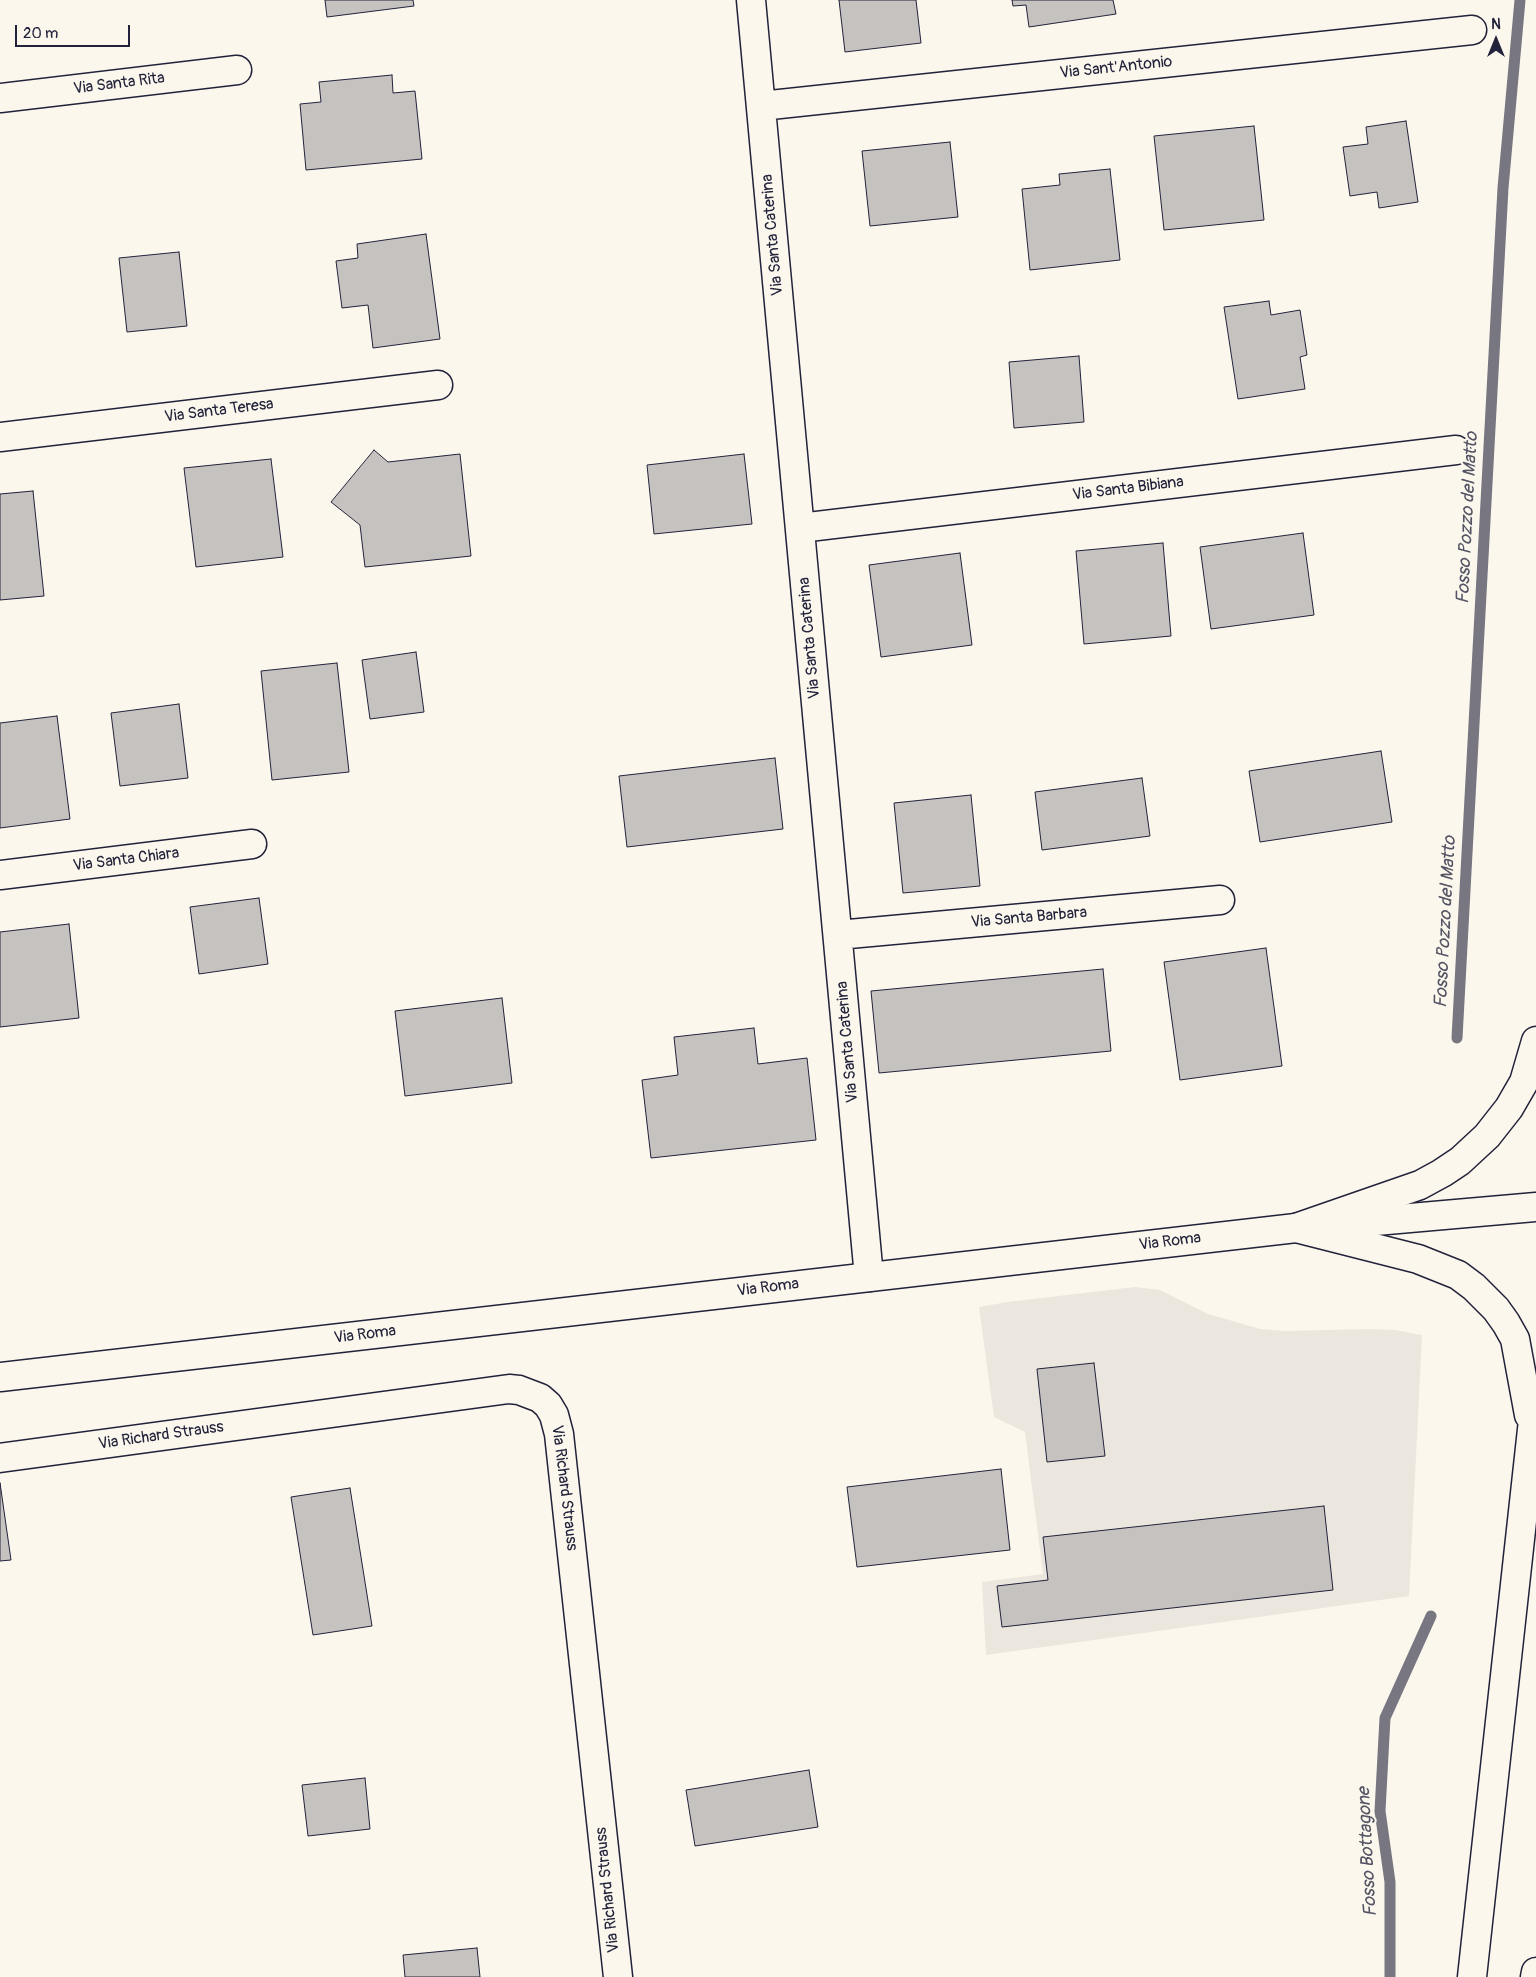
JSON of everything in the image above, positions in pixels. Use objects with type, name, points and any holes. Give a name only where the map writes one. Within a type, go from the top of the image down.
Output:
[{"type":"street","name":"Via Santa Caterina","points":[[751,0],[870,1277]]},
{"type":"street","name":"Via Sant'Antonio","points":[[761,106],[1472,30]]},
{"type":"street","name":"Via Santa Rita","points":[[0,98],[237,70]]},
{"type":"street","name":"Via Santa Teresa","points":[[0,438],[438,385]]},
{"type":"street","name":"Via Santa Bibiana","points":[[800,528],[1456,450]]},
{"type":"street","name":"Via Santa Chiara","points":[[0,875],[252,844]]},
{"type":"street","name":"Via Santa Barbara","points":[[838,935],[1220,900]]},
{"type":"street","points":[[1296,1228],[1420,1185],[1460,1161],[1487,1136],[1509,1108],[1524,1082],[1536,1041]]},
{"type":"street","name":"Via Roma","points":[[0,1377],[1296,1228],[1536,1207]]},
{"type":"street","points":[[1296,1228],[1418,1259],[1458,1275],[1479,1291],[1506,1322],[1514,1339],[1532,1430]]},
{"type":"street","name":"Via Richard Strauss","points":[[0,1458],[509,1389],[519,1390],[540,1398],[554,1415],[559,1434],[618,1977]]},
{"type":"street","points":[[1472,1977],[1536,1393]]},
{"type":"street","points":[[1535,1977],[1536,1972]]},
{"type":"shaded area","points":[[1135,1287],[1160,1290],[1208,1314],[1260,1329],[1286,1331],[1395,1330],[1422,1335],[1409,1596],[986,1655],[982,1582],[1043,1574],[1025,1432],[994,1417],[979,1307]]},
{"type":"building","points":[[325,0],[413,0],[414,6],[327,17]]},
{"type":"building","points":[[839,0],[916,0],[921,43],[845,52]]},
{"type":"building","points":[[1012,0],[1113,0],[1116,14],[1029,27],[1026,5],[1013,6]]},
{"type":"building","points":[[392,75],[393,93],[415,91],[422,159],[306,170],[300,104],[321,102],[319,82]]},
{"type":"building","points":[[1406,121],[1418,202],[1379,208],[1377,192],[1350,196],[1343,147],[1368,144],[1366,127]]},
{"type":"building","points":[[1254,126],[1264,220],[1164,230],[1154,136]]},
{"type":"building","points":[[950,142],[958,217],[870,226],[862,151]]},
{"type":"building","points":[[1110,169],[1120,260],[1030,270],[1022,189],[1060,185],[1059,174]]},
{"type":"building","points":[[426,234],[440,339],[373,348],[368,305],[342,308],[336,261],[358,258],[357,244]]},
{"type":"building","points":[[179,252],[187,326],[127,332],[119,258]]},
{"type":"building","points":[[1269,301],[1271,315],[1300,310],[1307,355],[1300,357],[1305,389],[1238,399],[1224,307]]},
{"type":"building","points":[[1079,356],[1084,422],[1014,428],[1009,362]]},
{"type":"building","points":[[374,450],[388,462],[460,454],[471,556],[365,567],[360,525],[331,502]]},
{"type":"building","points":[[744,454],[752,524],[654,534],[647,465]]},
{"type":"building","points":[[271,459],[283,557],[196,567],[184,468]]},
{"type":"building","points":[[33,491],[44,596],[0,600],[0,494]]},
{"type":"building","points":[[1303,533],[1314,615],[1211,629],[1200,547]]},
{"type":"building","points":[[1163,543],[1171,636],[1084,644],[1076,551]]},
{"type":"building","points":[[960,553],[972,645],[881,657],[869,565]]},
{"type":"building","points":[[416,652],[424,712],[370,719],[362,660]]},
{"type":"building","points":[[337,663],[349,772],[272,780],[261,671]]},
{"type":"building","points":[[179,704],[188,778],[120,786],[111,713]]},
{"type":"building","points":[[57,716],[70,819],[0,828],[0,723]]},
{"type":"building","points":[[1381,751],[1392,822],[1260,842],[1249,771]]},
{"type":"building","points":[[775,758],[783,829],[627,847],[619,776]]},
{"type":"building","points":[[1142,778],[1150,836],[1042,850],[1035,792]]},
{"type":"building","points":[[971,795],[980,886],[903,893],[894,803]]},
{"type":"building","points":[[259,898],[268,964],[199,974],[190,907]]},
{"type":"building","points":[[69,924],[79,1018],[0,1027],[0,932]]},
{"type":"building","points":[[1266,948],[1282,1066],[1180,1080],[1164,962]]},
{"type":"building","points":[[1103,969],[1111,1051],[879,1073],[871,991]]},
{"type":"building","points":[[502,998],[512,1083],[405,1096],[395,1011]]},
{"type":"building","points":[[754,1028],[758,1064],[807,1058],[816,1140],[651,1158],[642,1080],[678,1075],[674,1037]]},
{"type":"building","points":[[1094,1363],[1105,1456],[1047,1462],[1037,1369]]},
{"type":"building","points":[[1001,1469],[1010,1550],[857,1567],[847,1487]]},
{"type":"building","points":[[0,1483],[11,1560],[0,1561]]},
{"type":"building","points":[[350,1488],[372,1626],[313,1635],[291,1497]]},
{"type":"building","points":[[1324,1506],[1333,1590],[1002,1627],[997,1586],[1048,1580],[1043,1537]]},
{"type":"building","points":[[809,1770],[818,1827],[695,1846],[686,1790]]},
{"type":"building","points":[[365,1778],[370,1829],[308,1836],[302,1785]]},
{"type":"building","points":[[477,1948],[480,1977],[405,1977],[403,1955]]},
{"type":"waterway","name":"Fosso Pozzo del Matto","points":[[1457,1038],[1503,188],[1520,0]]},
{"type":"waterway","name":"Fosso Bottagone","points":[[1390,1977],[1390,1882],[1380,1811],[1385,1718],[1431,1616]]}]
